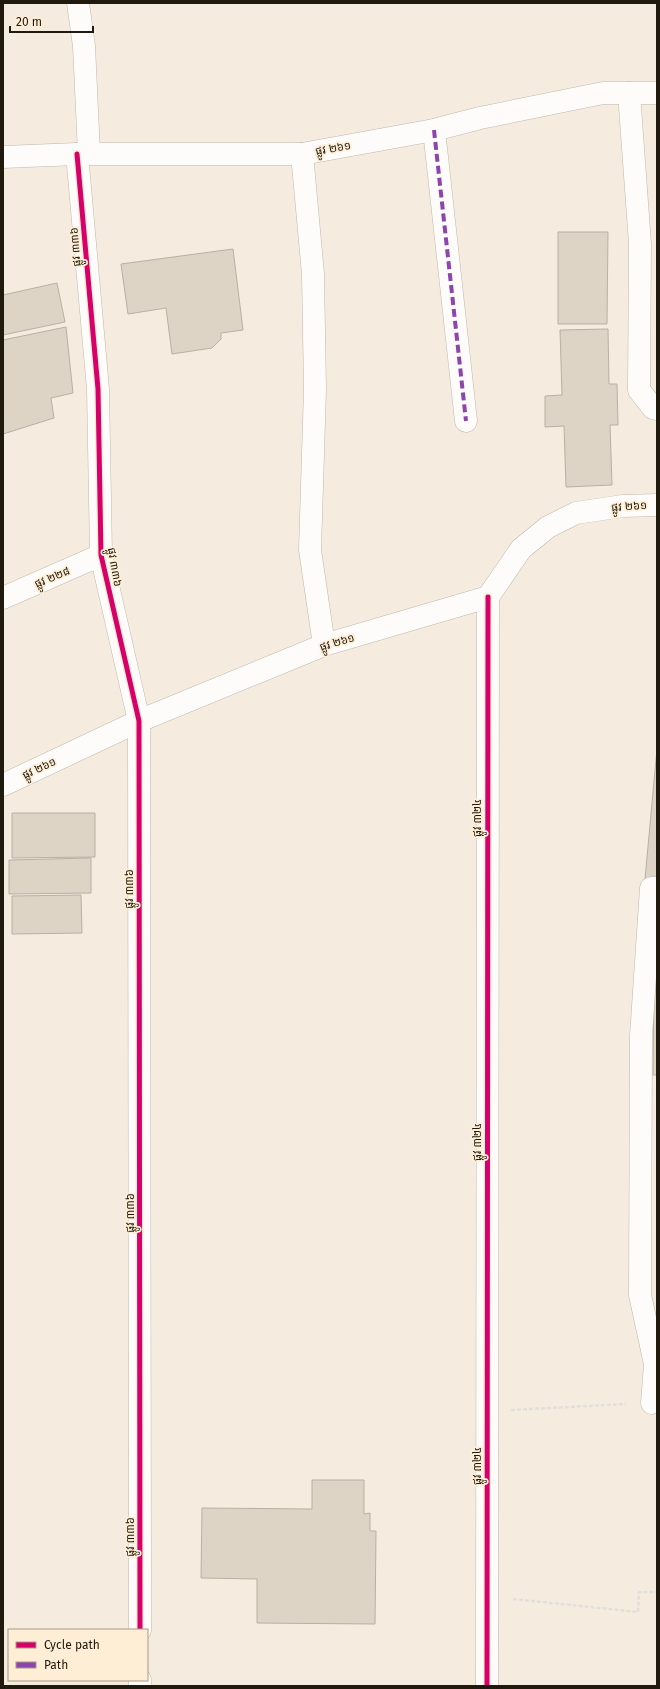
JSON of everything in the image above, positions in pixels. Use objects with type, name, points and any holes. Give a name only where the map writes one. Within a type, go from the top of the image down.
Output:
[{"type":"street","name":"ផ្លូវ ៣៣៦","points":[[78,3],[84,46],[83,154],[98,389],[101,555],[139,721],[140,1629]]},
{"type":"street","name":"ផ្លូវ ២៦១","points":[[3,157],[83,154],[302,154],[434,130],[480,118],[602,93],[657,93]]},
{"type":"street","points":[[629,93],[649,243],[639,390],[652,408],[657,409]]},
{"type":"street","points":[[434,130],[466,421]]},
{"type":"street","points":[[302,154],[313,274],[315,389],[310,550],[324,645]]},
{"type":"street","name":"ផ្លូវ ២៦១","points":[[3,785],[139,721],[324,645],[488,597],[521,549],[548,527],[576,513],[624,506],[657,504]]},
{"type":"street","name":"ផ្លូវ ២២៨","points":[[3,598],[101,555]]},
{"type":"street","name":"ផ្លូវ ៣២៤","points":[[487,1686],[488,597]]},
{"type":"street","points":[[652,1403],[654,1364],[640,1295],[641,1036],[651,888],[657,888]]},
{"type":"path","points":[[487,1411],[652,1403]]},
{"type":"path","points":[[487,1597],[638,1612],[639,1592],[657,1592]]},
{"type":"building","points":[[558,232],[608,232],[607,324],[558,324]]},
{"type":"building","points":[[233,249],[243,330],[221,333],[221,339],[212,348],[172,354],[166,308],[128,314],[121,264]]},
{"type":"building","points":[[57,283],[65,322],[3,335],[3,295]]},
{"type":"building","points":[[66,327],[73,393],[51,398],[54,418],[3,434],[3,340]]},
{"type":"building","points":[[608,329],[609,384],[617,384],[618,425],[610,425],[612,485],[566,487],[564,426],[545,427],[545,396],[562,395],[560,330]]},
{"type":"building","points":[[657,749],[657,880],[645,879]]},
{"type":"building","points":[[12,813],[95,813],[95,857],[12,858]]},
{"type":"building","points":[[91,858],[91,893],[9,894],[9,860]]},
{"type":"building","points":[[81,895],[82,933],[12,934],[12,896]]},
{"type":"building","points":[[654,977],[657,977],[657,1075],[653,1075]]},
{"type":"building","points":[[312,1480],[364,1480],[364,1514],[370,1513],[370,1531],[376,1531],[375,1624],[257,1623],[257,1579],[201,1578],[202,1508],[312,1509]]},
{"type":"marked path","points":[[434,130],[466,421]]},
{"type":"cycle path","points":[[77,154],[98,389],[101,555],[139,721],[140,1629]]},
{"type":"cycle path","points":[[487,1686],[488,597]]}]
